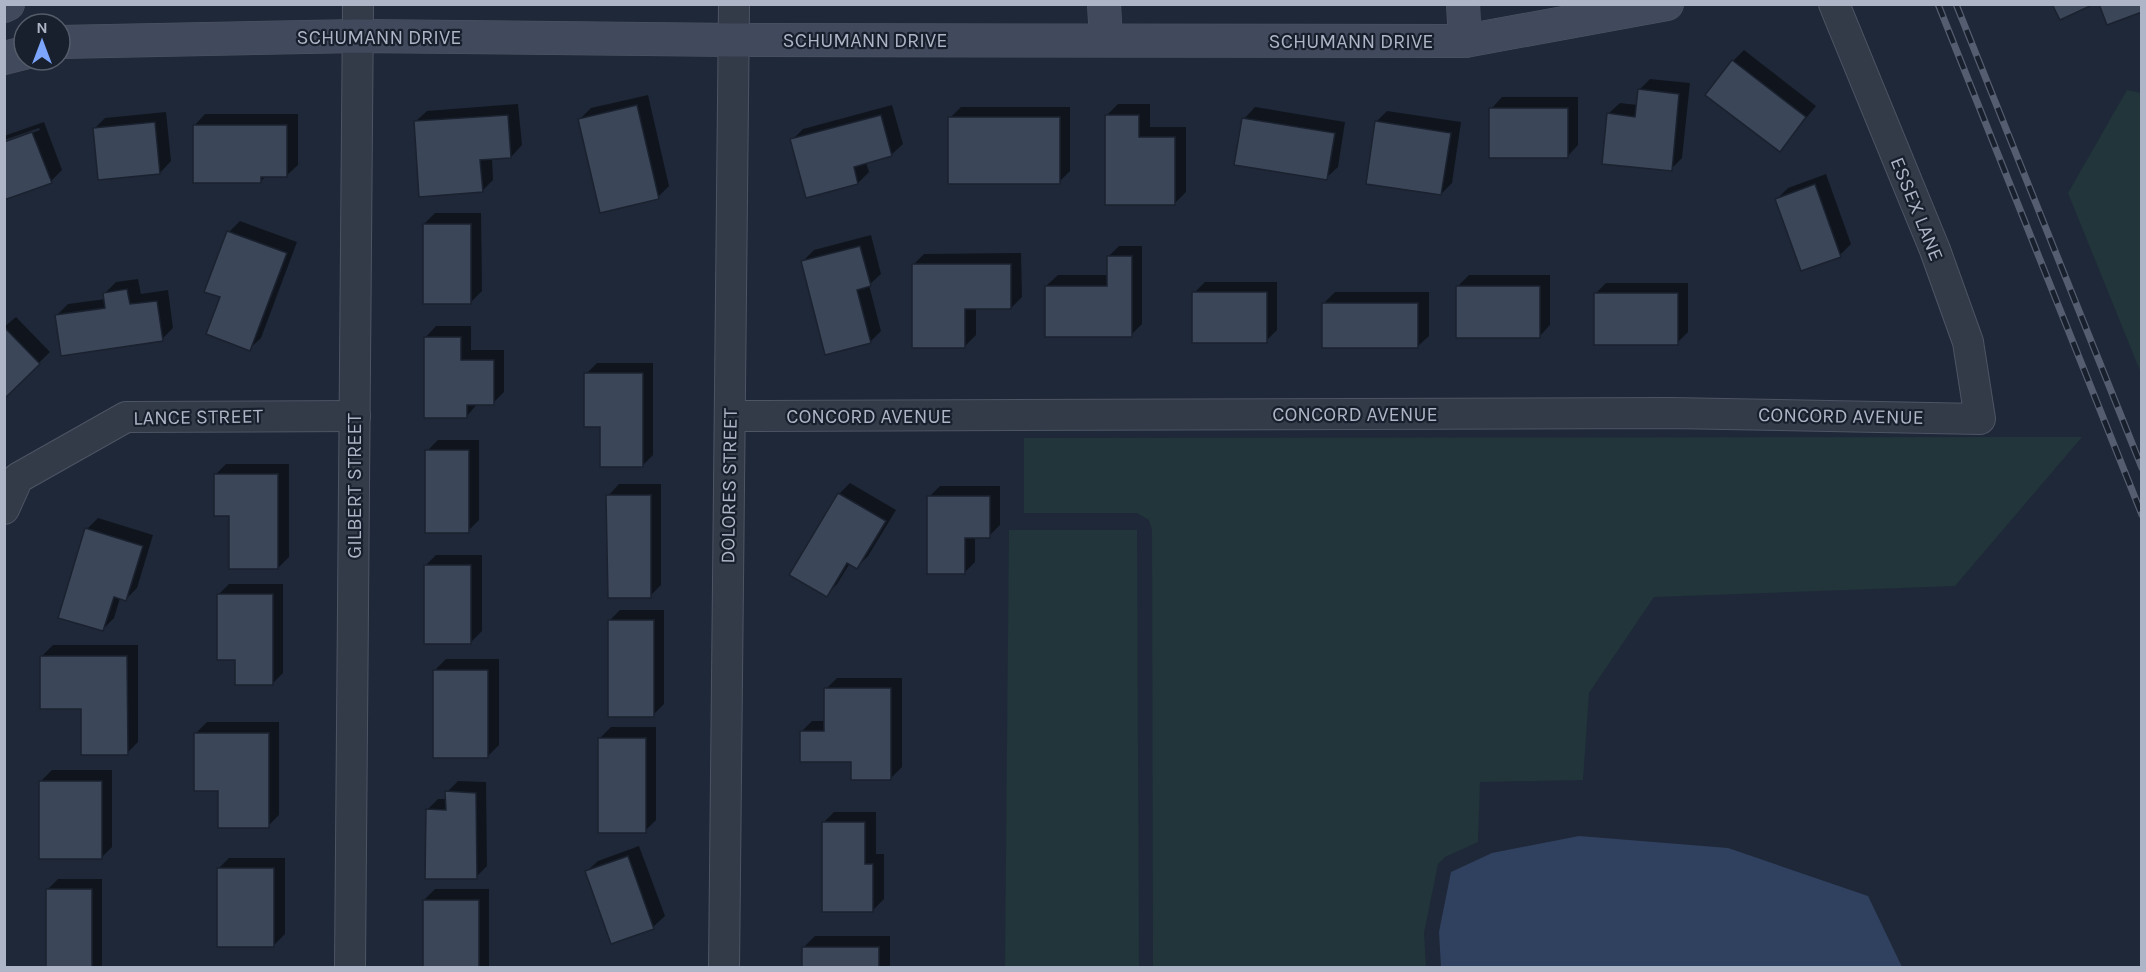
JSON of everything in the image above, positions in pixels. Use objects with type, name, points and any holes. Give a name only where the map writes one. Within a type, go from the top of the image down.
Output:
[{"type":"street","name":"DOLORES STREET","points":[[724,968],[734,4]]},
{"type":"street","points":[[1104,4],[1106,40]]},
{"type":"street","points":[[1463,4],[1465,41]]},
{"type":"street","name":"SCHUMANN DRIVE","points":[[72,41],[358,20],[734,40],[1465,41],[1667,4]]},
{"type":"street","name":"ESSEX LANE","points":[[1834,4],[1935,250],[1965,332],[1980,419]]},
{"type":"street","name":"GILBERT STREET","points":[[350,968],[358,20]]},
{"type":"street","name":"CONCORD AVENUE","points":[[730,416],[1671,413],[1980,419]]},
{"type":"street","name":"LANCE STREET","points":[[4,509],[18,478],[126,417],[355,416]]},
{"type":"green space","points":[[2127,90],[2141,93],[2141,373],[2068,193]]},
{"type":"green space","points":[[2082,437],[1955,586],[1654,597],[1589,693],[1583,780],[1480,782],[1478,842],[1445,857],[1438,864],[1424,933],[1426,967],[1153,967],[1152,530],[1149,520],[1137,513],[1024,513],[1024,438]]},
{"type":"green space","points":[[1009,530],[1137,530],[1139,967],[1005,967]]},
{"type":"water","points":[[1579,836],[1728,848],[1868,896],[1902,967],[1441,967],[1439,932],[1451,872],[1492,853]]},
{"type":"building","points":[[2052,4],[2089,4],[2090,6],[2060,20]]},
{"type":"building","points":[[2099,4],[2142,4],[2142,12],[2107,25]]},
{"type":"building","points":[[1732,60],[1806,117],[1780,152],[1705,95]]},
{"type":"building","points":[[1638,89],[1679,94],[1672,171],[1602,164],[1607,113],[1635,117]]},
{"type":"building","points":[[637,105],[659,199],[600,213],[578,119]]},
{"type":"building","points":[[1489,108],[1568,108],[1568,158],[1489,158]]},
{"type":"building","points":[[508,115],[511,158],[480,160],[483,192],[419,197],[414,121]]},
{"type":"building","points":[[881,115],[892,156],[854,167],[858,184],[806,198],[790,139]]},
{"type":"building","points":[[1105,115],[1139,115],[1139,137],[1175,137],[1175,205],[1105,205]]},
{"type":"building","points":[[948,117],[1060,117],[1060,184],[948,184]]},
{"type":"building","points":[[1242,118],[1335,133],[1327,180],[1234,165]]},
{"type":"building","points":[[1375,121],[1451,133],[1441,195],[1366,184]]},
{"type":"building","points":[[155,122],[160,174],[98,180],[93,128]]},
{"type":"building","points":[[193,125],[287,125],[287,177],[261,177],[261,183],[193,183]]},
{"type":"building","points":[[32,132],[52,183],[4,200],[4,142]]},
{"type":"building","points":[[1815,184],[1841,257],[1801,271],[1775,199]]},
{"type":"building","points":[[423,224],[471,224],[471,304],[423,304]]},
{"type":"building","points":[[227,231],[287,253],[250,351],[206,334],[220,297],[204,292]]},
{"type":"building","points":[[860,246],[871,286],[857,290],[871,343],[825,355],[801,261]]},
{"type":"building","points":[[1107,256],[1132,256],[1132,337],[1045,337],[1045,286],[1107,286]]},
{"type":"building","points":[[912,264],[1011,264],[1011,309],[965,309],[965,348],[912,348]]},
{"type":"building","points":[[1456,286],[1540,286],[1540,338],[1456,338]]},
{"type":"building","points":[[127,289],[130,304],[157,301],[163,341],[61,356],[55,315],[105,308],[103,293]]},
{"type":"building","points":[[1192,292],[1267,292],[1267,343],[1192,343]]},
{"type":"building","points":[[1594,293],[1678,293],[1678,345],[1594,345]]},
{"type":"building","points":[[1322,303],[1418,303],[1418,348],[1322,348]]},
{"type":"building","points":[[4,327],[40,364],[4,399]]},
{"type":"building","points":[[424,337],[461,337],[461,360],[494,360],[494,405],[467,405],[467,418],[424,418]]},
{"type":"building","points":[[584,373],[643,373],[643,467],[600,467],[600,427],[584,427]]},
{"type":"building","points":[[425,450],[469,450],[469,533],[425,533]]},
{"type":"building","points":[[214,474],[278,474],[278,569],[229,569],[229,516],[214,516]]},
{"type":"building","points":[[838,493],[886,521],[857,569],[847,563],[827,597],[789,575]]},
{"type":"building","points":[[606,495],[651,495],[651,598],[608,598]]},
{"type":"building","points":[[927,496],[990,496],[990,538],[965,538],[965,574],[927,574]]},
{"type":"building","points":[[85,528],[143,546],[126,601],[114,597],[103,631],[58,618]]},
{"type":"building","points":[[424,565],[471,565],[471,644],[424,644]]},
{"type":"building","points":[[217,594],[273,594],[273,685],[235,685],[235,660],[217,660]]},
{"type":"building","points":[[608,620],[654,620],[654,717],[608,717]]},
{"type":"building","points":[[40,656],[127,656],[128,755],[81,755],[81,709],[40,709]]},
{"type":"building","points":[[433,670],[488,670],[488,758],[433,758]]},
{"type":"building","points":[[824,688],[891,688],[891,780],[851,780],[851,762],[800,762],[800,731],[824,731]]},
{"type":"building","points":[[194,733],[269,733],[269,828],[218,828],[218,791],[194,791]]},
{"type":"building","points":[[598,738],[646,738],[646,833],[598,833]]},
{"type":"building","points":[[39,781],[102,781],[102,859],[39,859]]},
{"type":"building","points":[[445,791],[476,793],[477,879],[425,879],[426,809],[446,810]]},
{"type":"building","points":[[822,822],[865,822],[865,864],[873,864],[873,912],[822,912]]},
{"type":"building","points":[[628,856],[654,929],[611,944],[585,871]]},
{"type":"building","points":[[217,868],[274,868],[274,947],[217,947]]},
{"type":"building","points":[[46,889],[92,889],[92,968],[46,968]]},
{"type":"building","points":[[423,900],[479,900],[479,968],[423,968]]},
{"type":"building","points":[[802,947],[879,947],[879,968],[802,968]]},
{"type":"railway","points":[[1938,4],[2142,515]]},
{"type":"railway","points":[[1956,4],[2142,468]]}]
